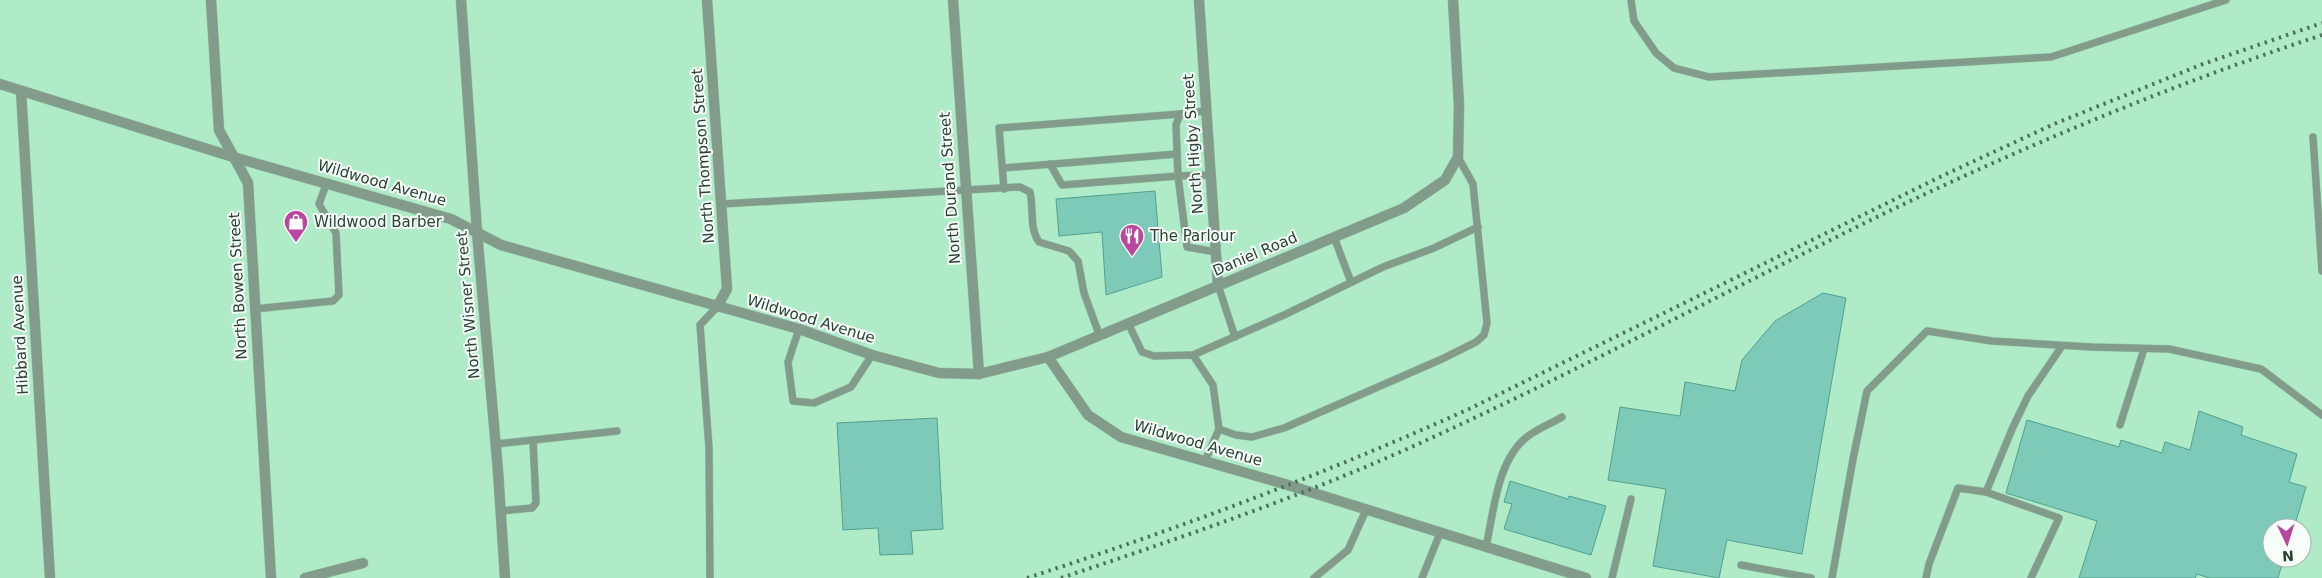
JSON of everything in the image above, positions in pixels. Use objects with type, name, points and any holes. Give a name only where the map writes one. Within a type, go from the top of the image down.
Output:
[{"type":"street","name":"North Bowen Street","points":[[211,0],[219,130],[248,183],[270,578]]},
{"type":"street","name":"North Wisner Street","points":[[460,0],[505,578]]},
{"type":"street","name":"North Thompson Street","points":[[707,0],[727,289],[717,307]]},
{"type":"street","name":"North Durand Street","points":[[953,0],[979,374]]},
{"type":"street","name":"North Higby Street","points":[[1198,0],[1218,285]]},
{"type":"street","points":[[1453,0],[1459,105],[1458,157]]},
{"type":"street","name":"Wildwood Avenue","points":[[0,84],[233,157],[327,182],[451,219],[501,245],[799,329],[872,355],[939,373],[979,374],[1048,357],[1088,416],[1121,437],[1586,578]]},
{"type":"street","name":"Hibbard Avenue","points":[[21,91],[50,578]]},
{"type":"street","name":"Daniel Road","points":[[1048,357],[1099,334],[1404,208],[1445,180],[1458,157]]},
{"type":"street","points":[[305,578],[363,563]]},
{"type":"lane","points":[[1631,0],[1634,21],[1656,53],[1674,68],[1709,77],[2051,56],[2226,0]]},
{"type":"lane","points":[[1004,189],[999,128],[1205,111]]},
{"type":"lane","points":[[1180,114],[1176,125],[1178,176],[1187,247],[1216,252]]},
{"type":"lane","points":[[2313,137],[2322,271]]},
{"type":"lane","points":[[1002,168],[1177,154]]},
{"type":"lane","points":[[1219,429],[1236,435],[1252,437],[1284,428],[1442,359],[1476,342],[1484,335],[1487,322],[1473,184],[1458,157]]},
{"type":"lane","points":[[1050,164],[1062,185],[1210,175]]},
{"type":"lane","points":[[254,308],[333,301],[340,296],[336,233],[318,204],[327,182]]},
{"type":"lane","points":[[722,204],[965,192],[1020,187],[1030,192],[1033,206],[1034,236],[1039,242],[1069,251],[1078,261],[1084,294],[1099,334]]},
{"type":"lane","points":[[1128,323],[1142,352],[1154,356],[1193,355],[1383,267],[1434,248],[1478,227]]},
{"type":"lane","points":[[1334,237],[1351,282]]},
{"type":"lane","points":[[1218,285],[1235,337]]},
{"type":"lane","points":[[710,578],[709,448],[700,325],[717,307]]},
{"type":"lane","points":[[799,329],[788,362],[793,401],[814,402],[851,387],[872,355]]},
{"type":"lane","points":[[1832,578],[1867,391],[1928,331],[1992,341],[2062,346],[2169,349],[2260,369],[2322,415]]},
{"type":"lane","points":[[1986,492],[2024,404],[2062,346]]},
{"type":"lane","points":[[2120,425],[2144,349]]},
{"type":"lane","points":[[1193,355],[1213,385],[1219,429],[1205,461]]},
{"type":"lane","points":[[1486,547],[1502,474],[1514,452],[1530,434],[1562,417]]},
{"type":"lane","points":[[496,444],[617,431]]},
{"type":"lane","points":[[501,511],[532,508],[536,503],[533,440]]},
{"type":"lane","points":[[1926,578],[1929,564],[1958,488],[1986,492],[2058,518],[2031,578]]},
{"type":"lane","points":[[1612,578],[1631,499]]},
{"type":"lane","points":[[1314,578],[1348,550],[1366,510]]},
{"type":"lane","points":[[1422,578],[1440,533]]},
{"type":"lane","points":[[1741,565],[1811,578]]},
{"type":"building","name":"The Parlour","points":[[1155,191],[1162,277],[1106,295],[1102,232],[1059,236],[1056,199]]},
{"type":"building","points":[[1823,293],[1846,298],[1802,554],[1727,540],[1719,578],[1653,566],[1666,489],[1608,480],[1620,407],[1680,416],[1685,382],[1735,391],[1742,360],[1775,321]]},
{"type":"building","points":[[2199,411],[2243,427],[2241,435],[2297,454],[2289,482],[2306,487],[2297,518],[2262,518],[2262,568],[2281,568],[2278,578],[2209,578],[2197,574],[2195,578],[2079,578],[2097,521],[2006,493],[2027,420],[2119,447],[2121,440],[2162,453],[2165,442],[2190,450]]},
{"type":"building","points":[[937,418],[943,529],[911,531],[913,554],[880,555],[878,528],[843,530],[837,423]]},
{"type":"building","points":[[1510,481],[1568,499],[1569,496],[1606,506],[1591,555],[1504,529],[1512,504],[1504,502]]},
{"type":"railway","points":[[1027,578],[1139,540],[1250,499],[1415,433],[1469,409],[1944,175],[2054,124],[2203,64],[2322,23]]},
{"type":"railway","points":[[1061,578],[1247,513],[1385,459],[1543,385],[1881,215],[1989,165],[2154,96],[2322,35]]},
{"type":"place","name":"Wildwood Barber","points":[[296,243]]},
{"type":"place","name":"The Parlour","points":[[1132,257]]}]
